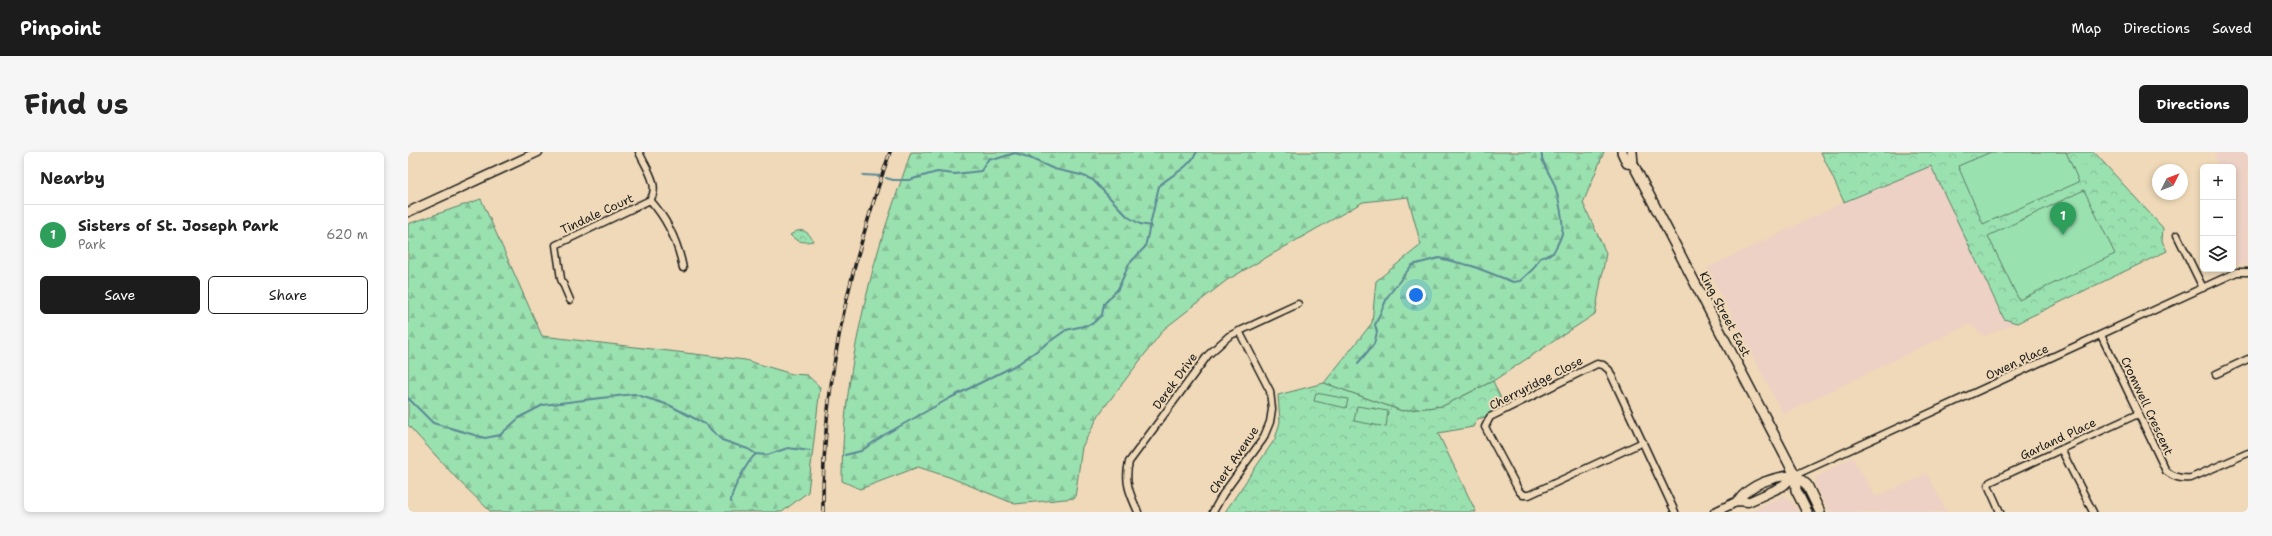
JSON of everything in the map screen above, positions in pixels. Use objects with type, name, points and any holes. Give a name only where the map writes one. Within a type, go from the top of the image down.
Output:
[{"type":"main road","name":"King Street East","points":[[1622,152],[1627,163],[1633,164]]},
{"type":"main road","name":"King Street East","points":[[1632,152],[1634,156],[1633,164],[1795,475],[1807,485],[1820,512]]},
{"type":"main road","name":"King Street East","points":[[1795,475],[1796,490],[1807,512]]},
{"type":"street","points":[[408,212],[538,152]]},
{"type":"street","name":"Tindale Court","points":[[570,300],[561,279],[556,246],[650,200],[654,194],[654,184],[639,152]]},
{"type":"street","points":[[650,200],[659,210],[677,246],[683,268]]},
{"type":"street","points":[[2177,235],[2203,288]]},
{"type":"street","name":"Owen Place","points":[[1795,475],[2237,272],[2248,272]]},
{"type":"street","name":"Derek Drive","points":[[1138,512],[1127,489],[1126,478],[1129,462],[1208,354],[1229,336],[1298,304]]},
{"type":"street","name":"Chert Avenue","points":[[1213,512],[1223,494],[1263,439],[1270,422],[1272,409],[1270,391],[1240,331]]},
{"type":"street","name":"Cromwell Crescent","points":[[2101,335],[2162,464],[2173,476],[2182,479],[2200,475],[2248,453]]},
{"type":"street","points":[[2216,374],[2248,358]]},
{"type":"street","name":"Cherryridge Close","points":[[1643,442],[1529,495],[1523,495],[1519,491],[1485,427],[1490,417],[1597,364],[1603,365],[1609,370],[1643,442],[1675,512]]},
{"type":"street","name":"Garland Place","points":[[2000,512],[1988,486],[1994,480],[2138,414]]},
{"type":"street","points":[[2062,450],[2093,512]]},
{"type":"street","points":[[1714,512],[1738,501],[1744,492],[1778,476],[1795,475]]},
{"type":"shaded area","points":[[2215,152],[2248,152],[2248,264],[2236,265],[2236,164],[2217,164]]},
{"type":"shaded area","points":[[1931,165],[2004,319],[2017,323],[1984,336],[1969,324],[1783,414],[1707,268],[1844,202]]},
{"type":"shaded area","points":[[1852,457],[1876,497],[1927,474],[1947,512],[1829,512],[1815,484],[1816,477]]},
{"type":"shaded area","points":[[1784,495],[1795,505],[1798,512],[1749,512]]},
{"type":"green space","points":[[911,152],[1604,152],[1583,203],[1606,253],[1595,314],[1493,381],[1443,406],[1402,411],[1324,383],[1372,323],[1376,281],[1421,245],[1408,197],[1363,202],[1227,280],[1164,329],[1100,413],[1082,447],[1075,498],[1015,504],[949,477],[918,467],[860,489],[842,481],[844,426],[851,371],[875,262]]},
{"type":"green space","points":[[1821,152],[2094,152],[2163,228],[2162,241],[2167,251],[2017,323],[2004,319],[1931,166],[1844,202]]},
{"type":"green space","points":[[1991,152],[2066,152],[2079,182],[1983,224],[1958,166]]},
{"type":"green space","points":[[2084,190],[2115,254],[2019,300],[1988,236]]},
{"type":"green space","points":[[481,199],[542,336],[745,360],[792,374],[807,375],[820,387],[808,492],[782,512],[491,512],[458,480],[408,425],[408,224]]},
{"type":"green space","points":[[797,231],[807,233],[813,241],[801,241],[790,235]]},
{"type":"green space","points":[[1493,381],[1505,408],[1490,416],[1477,419],[1473,427],[1438,433],[1476,512],[1225,512],[1275,439],[1280,422],[1278,395],[1324,383],[1402,411],[1443,406]]},
{"type":"green space","points":[[1316,393],[1348,399],[1346,408],[1314,401]]},
{"type":"green space","points":[[1357,406],[1388,411],[1386,427],[1354,421]]},
{"type":"waterway","points":[[845,455],[861,451],[884,435],[950,398],[1018,364],[1066,330],[1092,324],[1102,315],[1104,304],[1118,289],[1129,264],[1145,247],[1159,186],[1189,163],[1197,152]]},
{"type":"waterway","points":[[1358,363],[1374,344],[1377,332],[1375,325],[1388,296],[1412,265],[1439,258],[1472,266],[1513,282],[1520,281],[1533,269],[1540,258],[1553,253],[1560,240],[1562,223],[1555,186],[1542,159],[1542,152]]},
{"type":"waterway","points":[[886,178],[893,180],[909,180],[937,172],[955,174],[981,171],[989,158],[996,159],[1015,153],[1054,169],[1081,175],[1093,180],[1128,217],[1140,224],[1151,226]]},
{"type":"waterway","points":[[863,175],[882,176]]},
{"type":"waterway","points":[[408,398],[433,423],[485,438],[500,435],[520,417],[543,405],[634,394],[669,405],[705,424],[722,440],[748,449],[756,454],[767,455],[788,448],[810,451]]},
{"type":"waterway","points":[[731,502],[733,492],[740,477],[756,454]]},
{"type":"railway","points":[[823,512],[827,418],[840,329],[862,241],[890,152]]},
{"type":"place","name":"Sisters of St. Joseph Park","points":[[2063,235]]}]
